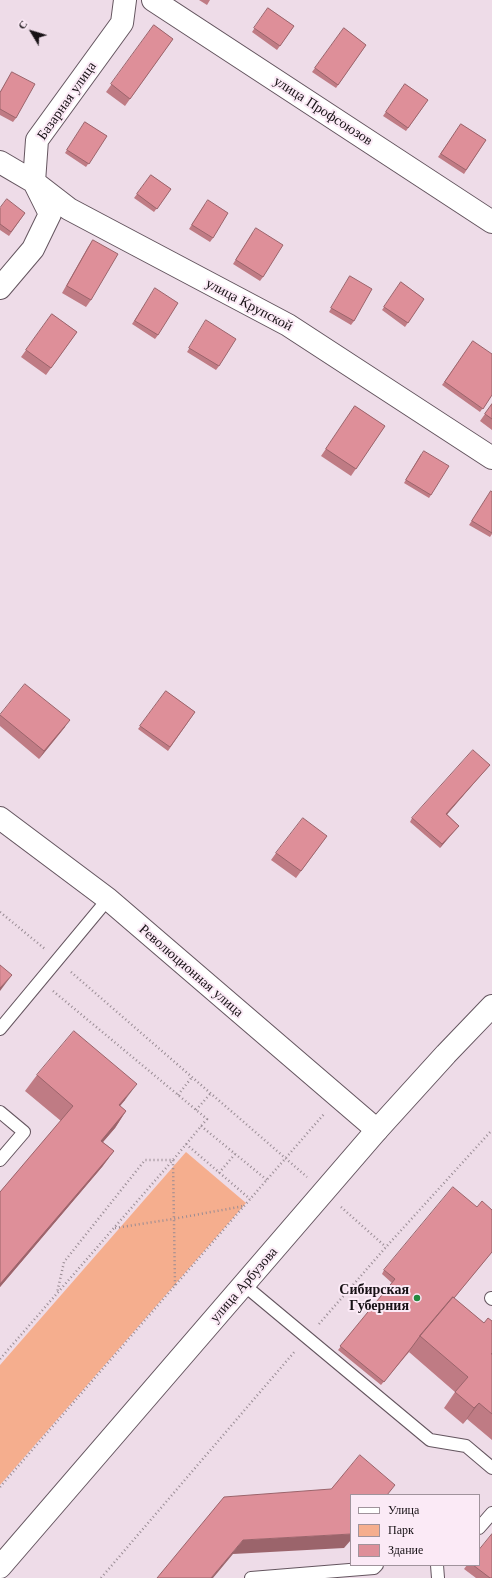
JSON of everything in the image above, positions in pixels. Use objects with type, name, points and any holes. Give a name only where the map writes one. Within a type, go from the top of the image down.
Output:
[{"type":"street","name":"Базарная улица","points":[[34,182],[37,140],[122,23],[125,0]]},
{"type":"street","name":"улица Профсоюзов","points":[[153,0],[492,222]]},
{"type":"street","name":"улица Крупской","points":[[0,162],[34,182],[69,209],[288,325],[492,458]]},
{"type":"street","points":[[0,288],[33,249],[50,214],[34,182]]},
{"type":"street","name":"Революционная улица","points":[[0,818],[108,899],[377,1130]]},
{"type":"street","name":"улица Арбузова","points":[[0,1567],[377,1130],[492,1006]]},
{"type":"lane","points":[[0,1029],[39,980],[108,899]]},
{"type":"lane","points":[[0,1112],[24,1132],[0,1160]]},
{"type":"lane","points":[[244,1285],[430,1440],[466,1446],[492,1468]]},
{"type":"lane","points":[[480,1527],[492,1513]]},
{"type":"lane","points":[[251,1578],[374,1568],[376,1566]]},
{"type":"lane","points":[[437,1566],[438,1578]]},
{"type":"path","points":[[0,912],[286,1158],[386,1247]]},
{"type":"path","points":[[0,1359],[207,1119],[39,980]]},
{"type":"path","points":[[178,1095],[192,1077]]},
{"type":"path","points":[[196,1110],[211,1093]]},
{"type":"path","points":[[0,1487],[338,1098]]},
{"type":"path","points":[[201,1126],[267,1180]]},
{"type":"path","points":[[186,1144],[250,1200]]},
{"type":"path","points":[[219,1173],[235,1154]]},
{"type":"path","points":[[58,1293],[64,1262],[145,1160],[173,1160]]},
{"type":"path","points":[[173,1160],[175,1286]]},
{"type":"path","points":[[114,1228],[173,1219],[245,1205]]},
{"type":"green space","points":[[186,1152],[246,1203],[0,1485],[0,1365]]},
{"type":"building","points":[[268,8],[294,26],[280,46],[254,28]]},
{"type":"building","points":[[154,25],[173,39],[130,99],[111,84]]},
{"type":"building","points":[[344,28],[366,45],[338,85],[315,68]]},
{"type":"building","points":[[12,72],[35,84],[16,118],[0,109],[0,93]]},
{"type":"building","points":[[405,84],[428,100],[408,128],[386,112]]},
{"type":"building","points":[[85,122],[107,136],[89,164],[67,150]]},
{"type":"building","points":[[461,124],[486,140],[466,170],[441,154]]},
{"type":"building","points":[[151,175],[171,189],[157,209],[137,194]]},
{"type":"building","points":[[7,199],[25,213],[11,232],[0,224],[0,208]]},
{"type":"building","points":[[208,200],[228,213],[213,238],[192,225]]},
{"type":"building","points":[[256,228],[283,245],[263,277],[236,260]]},
{"type":"building","points":[[93,240],[118,254],[91,300],[67,286]]},
{"type":"building","points":[[350,276],[372,289],[354,321],[331,308]]},
{"type":"building","points":[[401,282],[424,299],[408,323],[384,307]]},
{"type":"building","points":[[155,288],[178,303],[158,335],[135,321]]},
{"type":"building","points":[[52,314],[77,332],[51,368],[26,350]]},
{"type":"building","points":[[206,320],[236,339],[219,366],[189,348]]},
{"type":"building","points":[[473,341],[492,354],[492,395],[483,409],[445,382]]},
{"type":"building","points":[[492,404],[492,419],[485,414]]},
{"type":"building","points":[[355,406],[385,426],[356,469],[326,449]]},
{"type":"building","points":[[424,451],[449,466],[431,495],[406,480]]},
{"type":"building","points":[[491,491],[492,492],[492,533],[472,521]]},
{"type":"building","points":[[25,684],[70,720],[44,751],[0,715]]},
{"type":"building","points":[[166,691],[195,712],[170,747],[140,726]]},
{"type":"building","points":[[473,750],[490,765],[446,814],[459,826],[442,844],[412,818]]},
{"type":"building","points":[[303,818],[327,836],[301,871],[276,853]]},
{"type":"building","points":[[0,965],[12,975],[0,988]]},
{"type":"building","points":[[74,1031],[137,1084],[119,1105],[126,1111],[101,1141],[114,1151],[0,1284],[0,1192],[73,1106],[37,1075]]},
{"type":"building","name":"Сибирская Губерния","points":[[453,1187],[477,1207],[482,1201],[492,1210],[492,1252],[420,1336],[384,1382],[340,1346],[395,1279],[384,1270]]},
{"type":"building","points":[[453,1297],[484,1323],[488,1318],[492,1321],[492,1414],[479,1403],[474,1408],[455,1392],[468,1377],[420,1336]]},
{"type":"building","points":[[360,1455],[395,1485],[388,1494],[350,1494],[350,1534],[243,1540],[211,1578],[157,1578],[224,1497],[331,1489]]},
{"type":"building","points":[[492,1534],[492,1578],[474,1566],[480,1566],[480,1549]]},
{"type":"place","name":"Сибирская Губерния","points":[[417,1298]]}]
